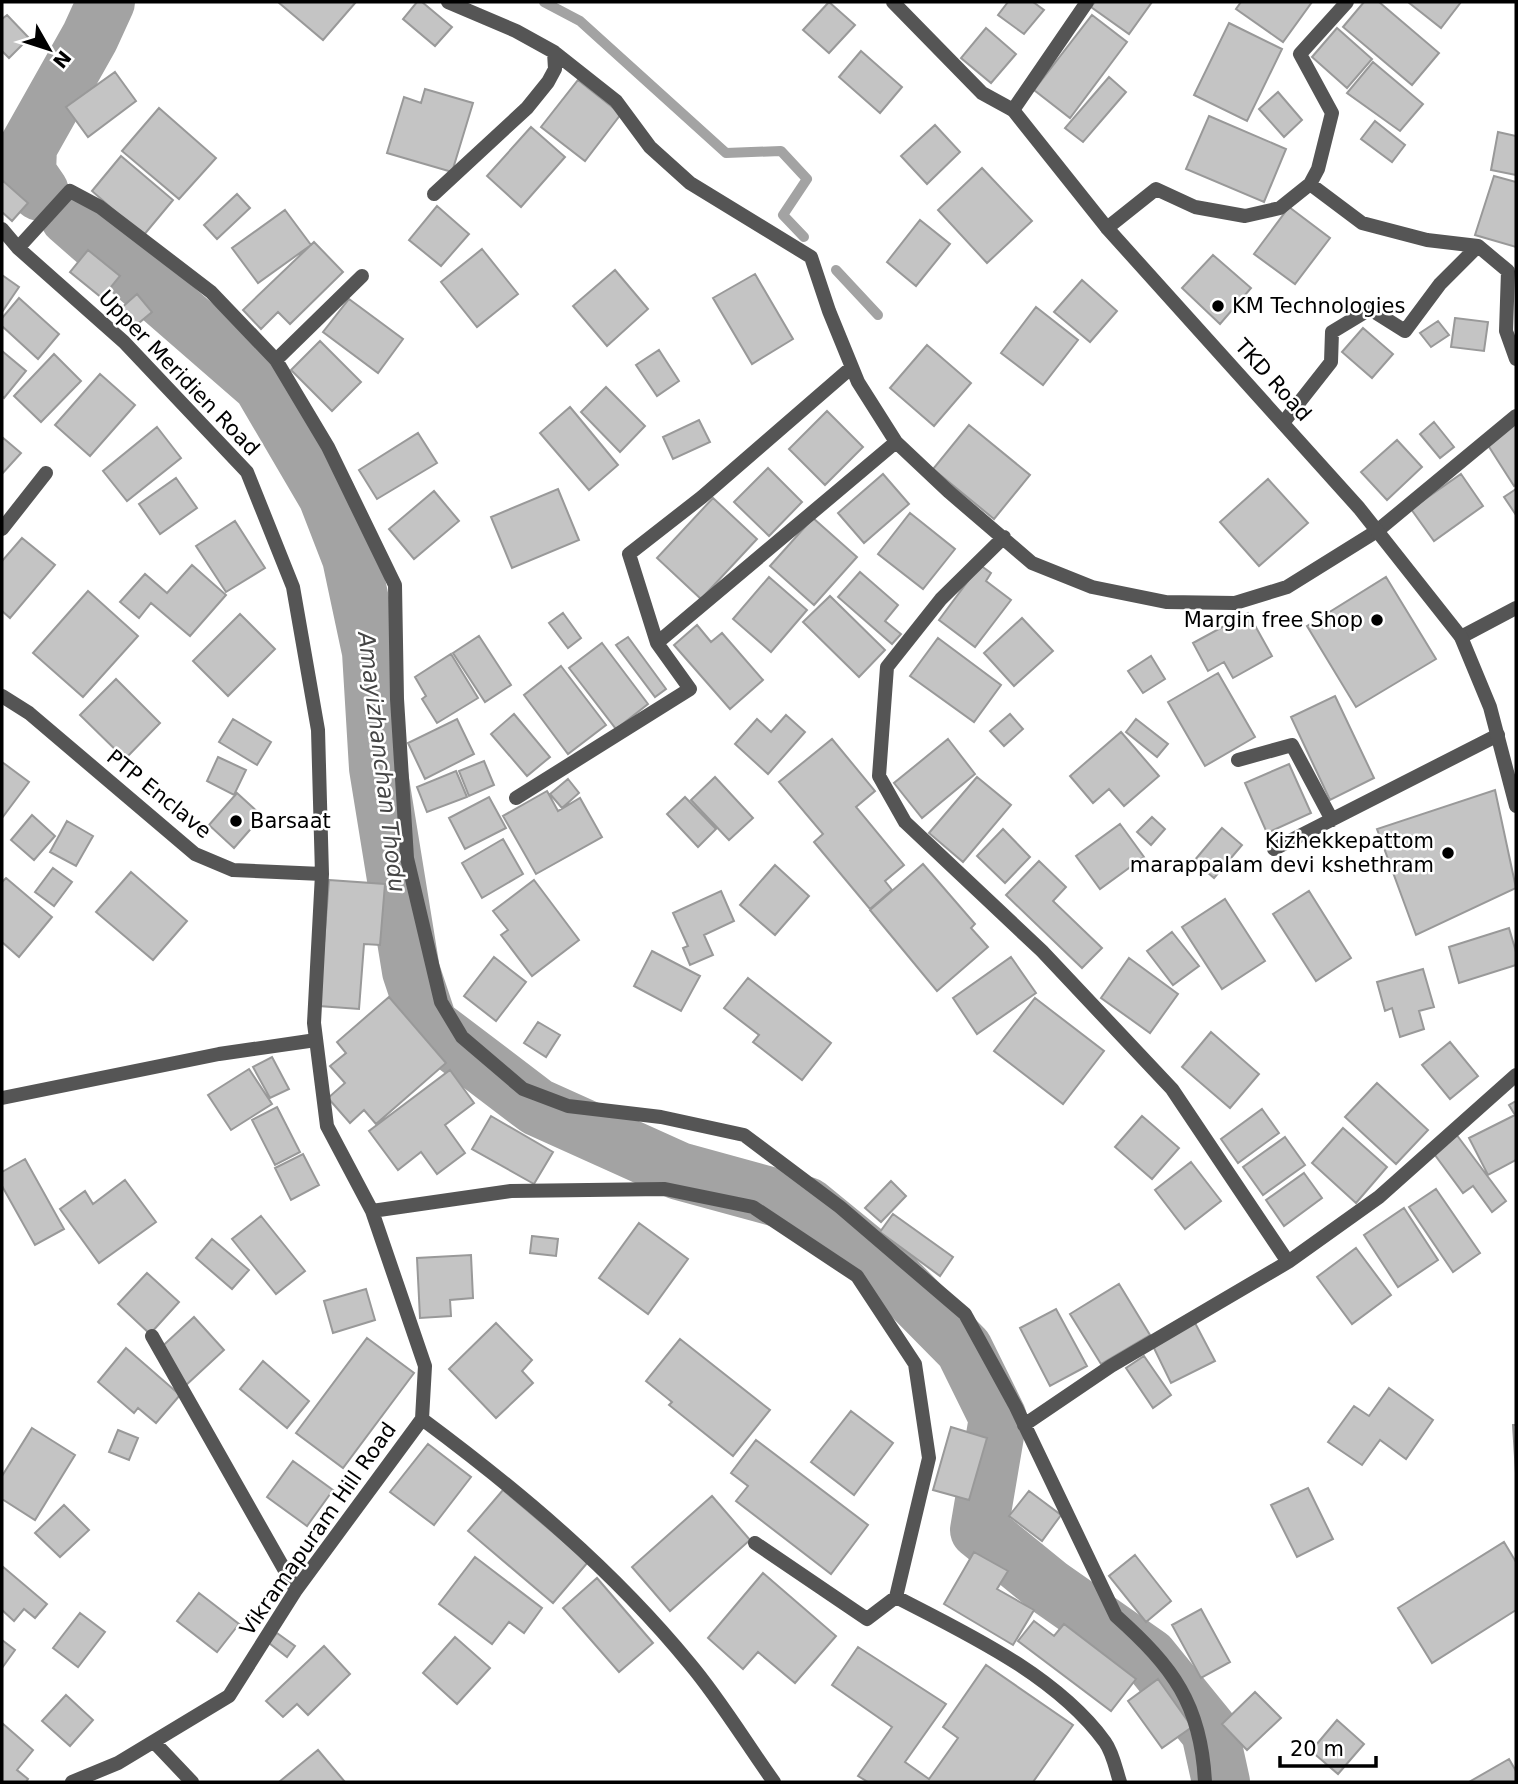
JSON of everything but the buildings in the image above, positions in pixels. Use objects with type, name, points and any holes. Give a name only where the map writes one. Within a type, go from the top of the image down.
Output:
[{"type":"street","points":[[448,2],[516,31],[554,52],[616,101],[650,147],[690,183],[811,257],[852,368],[897,442],[948,491],[1032,563],[1092,587],[1166,603],[1235,603],[1287,587],[1377,531],[1516,416]]},
{"type":"street","name":"TKD Road","points":[[894,2],[982,93],[1013,110],[1107,228],[1377,531],[1461,637],[1490,707],[1516,806]]},
{"type":"street","points":[[1013,110],[1087,2]]},
{"type":"street","points":[[1107,228],[1156,190],[1195,207],[1245,216],[1280,208],[1310,184],[1318,169],[1332,113],[1300,54],[1347,2]]},
{"type":"street","points":[[434,194],[497,138],[534,99],[555,69],[554,52]]},
{"type":"street","points":[[1310,184],[1362,223],[1427,240],[1478,246],[1508,271],[1506,331],[1516,359]]},
{"type":"street","points":[[18,248],[70,191],[100,207],[211,292],[276,360],[328,447],[395,585],[397,699],[407,858],[441,1002],[462,1037],[523,1089],[568,1106],[661,1117],[744,1135],[841,1207],[965,1314],[1024,1425],[1116,1616],[1143,1640],[1183,1688],[1203,1748],[1205,1782]]},
{"type":"street","name":"Upper Meridien Road","points":[[2,229],[18,248],[124,342],[247,472],[293,587],[318,730],[321,874],[314,1023],[316,1040],[327,1126],[372,1211]]},
{"type":"street","points":[[1283,423],[1331,362],[1332,332],[1370,309],[1405,331],[1440,284],[1478,246]]},
{"type":"street","points":[[276,360],[362,276]]},
{"type":"street","points":[[516,798],[690,689],[657,643],[629,554],[702,497],[852,368]]},
{"type":"street","points":[[657,643],[897,442]]},
{"type":"street","points":[[2,529],[46,473]]},
{"type":"street","points":[[1004,537],[941,599],[887,667],[879,776],[905,822],[1042,951],[1172,1089],[1288,1262]]},
{"type":"street","points":[[1461,637],[1516,608]]},
{"type":"street","name":"PTP Enclave","points":[[2,696],[29,713],[195,853],[233,870],[321,874]]},
{"type":"street","points":[[1274,849],[1497,735]]},
{"type":"street","points":[[1238,760],[1292,745],[1332,820]]},
{"type":"street","points":[[2,1098],[219,1054],[316,1040]]},
{"type":"street","points":[[1024,1425],[1111,1366],[1288,1262],[1378,1197],[1516,1075]]},
{"type":"street","points":[[372,1211],[510,1191],[665,1189],[753,1207],[857,1276],[915,1364],[929,1458],[896,1597],[867,1619],[755,1543]]},
{"type":"street","name":"Vikramapuram Hill Road","points":[[72,1782],[118,1763],[229,1696],[296,1590],[422,1419],[425,1366],[372,1211]]},
{"type":"street","points":[[152,1336],[296,1590]]},
{"type":"street","points":[[422,1419],[488,1469],[585,1551],[691,1665],[774,1782]]},
{"type":"street","points":[[896,1597],[989,1645],[1059,1695],[1106,1744],[1120,1782]]},
{"type":"street","points":[[154,1742],[192,1782]]},
{"type":"waterway","name":"Amayizhanchan Thodu","points":[[40,192],[27,173],[28,147],[90,37],[106,2]]},
{"type":"waterway","points":[[544,2],[580,21],[726,153],[781,151],[807,179],[783,215],[804,237]]},
{"type":"waterway","name":"Amayizhanchan Thodu","points":[[69,217],[262,385],[327,496],[351,558],[371,652],[378,768],[411,971],[429,1025],[537,1107],[679,1171],[807,1206],[889,1273],[964,1349],[998,1418],[979,1530],[1049,1587],[1149,1657],[1210,1732],[1221,1782]]},
{"type":"waterway","points":[[836,270],[878,315]]},
{"type":"place","name":"KM Technologies","points":[[1218,306]]},
{"type":"place","name":"Margin free Shop","points":[[1377,620]]},
{"type":"place","name":"Barsaat","points":[[236,821]]},
{"type":"place","name":"Kizhekkepattom marappalam devi kshethram","points":[[1448,853]]}]
